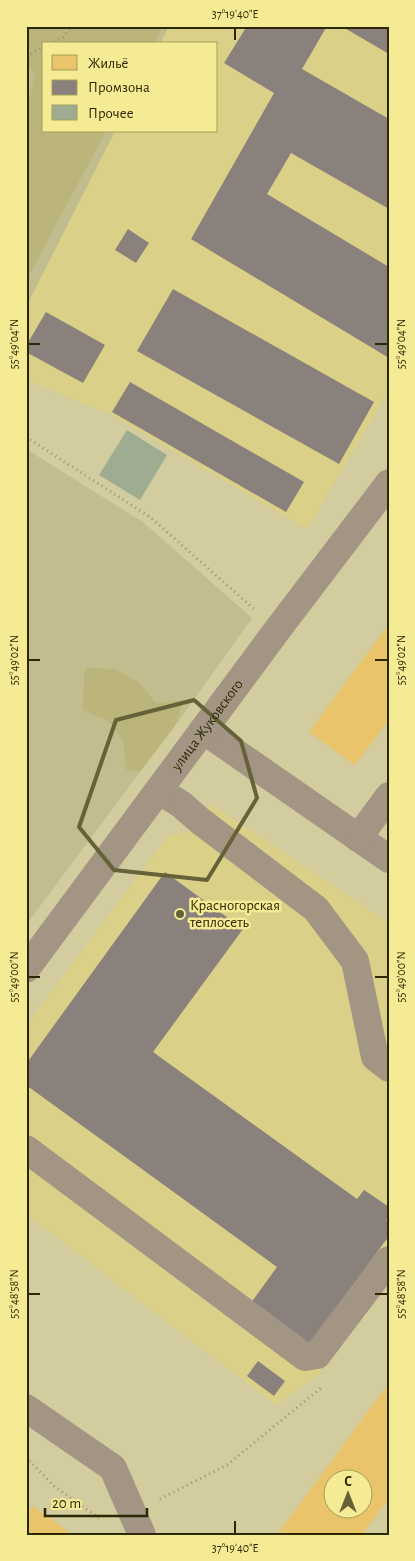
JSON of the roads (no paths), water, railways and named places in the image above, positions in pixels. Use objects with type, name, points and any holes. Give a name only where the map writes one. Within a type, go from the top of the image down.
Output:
[{"type":"street","name":"улица Жуковского","points":[[26,969],[278,629],[389,483]]},
{"type":"street","points":[[203,730],[389,859]]},
{"type":"street","points":[[159,790],[182,805],[316,909],[355,961],[375,1057],[389,1068]]},
{"type":"street","points":[[358,838],[389,796]]},
{"type":"street","points":[[26,1149],[305,1357],[318,1355],[389,1260]]},
{"type":"street","points":[[26,1408],[113,1468],[138,1524]]},
{"type":"place","name":"Красногорская теплосеть","points":[[180,914]]}]
